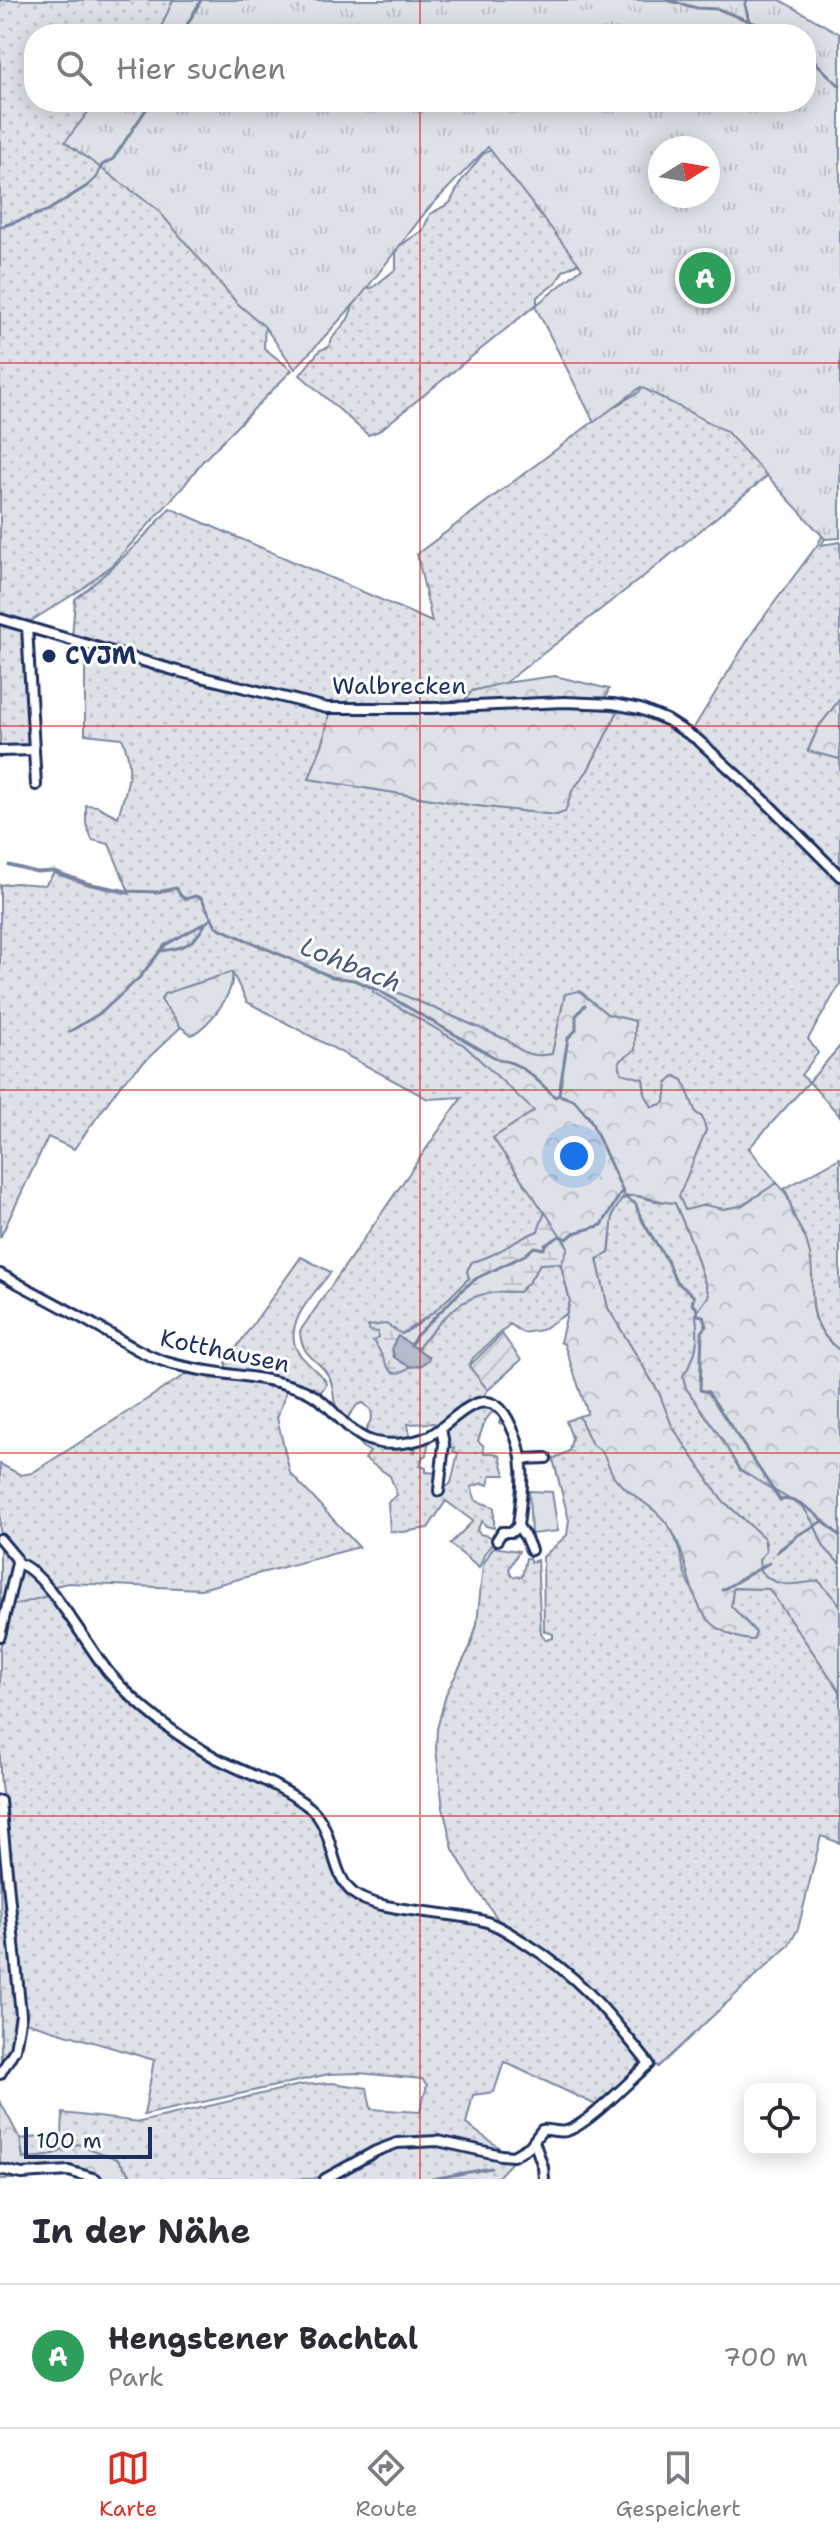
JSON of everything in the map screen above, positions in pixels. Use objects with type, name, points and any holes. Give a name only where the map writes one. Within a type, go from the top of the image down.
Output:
[{"type":"street","name":"Walbrecken","points":[[0,619],[177,671],[327,708],[431,708],[564,702],[613,704],[640,709],[667,720],[698,740],[840,876]]},
{"type":"street","points":[[27,627],[36,785]]},
{"type":"street","points":[[0,751],[34,750]]},
{"type":"street","name":"Kotthausen","points":[[0,1274],[158,1360],[304,1390],[330,1406],[350,1428],[369,1440],[383,1444],[429,1436],[473,1406],[491,1403],[507,1418],[523,1459],[524,1481],[518,1526]]},
{"type":"street","points":[[439,1491],[444,1444],[441,1429]]},
{"type":"street","points":[[523,1459],[546,1458]]},
{"type":"street","points":[[497,1540],[502,1532],[512,1532],[518,1526],[531,1550]]},
{"type":"street","points":[[0,1539],[17,1563],[0,1636]]},
{"type":"street","points":[[17,1563],[31,1569],[110,1674],[138,1701],[193,1744],[292,1796],[315,1812],[344,1881],[353,1893],[369,1902],[474,1918],[497,1926],[577,1980],[649,2064],[578,2126],[561,2133],[543,2130],[522,2152],[510,2156],[438,2141],[397,2143],[325,2179]]},
{"type":"street","points":[[0,1801],[21,2015],[15,2049],[0,2074]]},
{"type":"street","points":[[534,2141],[544,2179]]},
{"type":"street","points":[[0,2169],[27,2175],[69,2171],[96,2179]]},
{"type":"green space","points":[[0,0],[230,0],[219,24],[24,24],[24,112],[238,112],[265,319],[264,348],[292,370],[202,462],[113,564],[82,589],[31,621],[28,627],[34,750],[0,750]]},
{"type":"green space","points":[[173,0],[780,0],[840,34],[840,538],[825,539],[726,431],[641,387],[594,422],[535,306],[582,268],[488,147],[428,209],[357,301],[295,369],[264,326],[237,303],[157,209],[65,142],[88,112],[816,112],[816,24],[162,24]]},
{"type":"green space","points":[[503,143],[588,258],[563,271],[556,283],[537,297],[537,304],[379,431],[368,435],[300,375],[320,350],[329,347],[330,341],[348,319],[360,288],[372,288],[396,269],[398,247],[423,230],[430,214],[450,203],[460,183],[483,154]]},
{"type":"green space","points":[[654,383],[679,399],[716,412],[728,427],[758,446],[775,449],[788,459],[818,439],[840,419],[840,516],[821,545],[840,542],[840,699],[818,728],[808,750],[840,759],[840,984],[808,1039],[818,1053],[801,1075],[809,1082],[749,1148],[777,1183],[741,1206],[723,1209],[705,1206],[685,1211],[678,1196],[706,1130],[683,1080],[674,1076],[667,1084],[665,1103],[652,1107],[645,1094],[643,1079],[621,1074],[619,1062],[635,1050],[635,1021],[607,1014],[580,991],[565,995],[552,1054],[532,1055],[506,1039],[373,982],[373,992],[464,1045],[535,1111],[493,1138],[545,1212],[538,1231],[472,1262],[467,1271],[469,1278],[441,1307],[396,1338],[392,1347],[394,1357],[410,1367],[422,1365],[429,1357],[417,1349],[449,1313],[471,1298],[519,1292],[540,1264],[561,1265],[570,1301],[566,1314],[541,1330],[523,1333],[510,1324],[473,1358],[469,1366],[488,1390],[471,1406],[436,1428],[434,1423],[408,1424],[410,1437],[392,1440],[376,1438],[365,1433],[372,1417],[371,1410],[363,1403],[357,1405],[347,1419],[337,1407],[330,1379],[307,1353],[300,1331],[462,1097],[428,1099],[247,1002],[232,972],[164,994],[161,1000],[181,1027],[122,1083],[74,1149],[48,1137],[0,1238],[0,885],[45,885],[54,873],[130,894],[109,844],[92,840],[86,823],[86,805],[97,806],[118,817],[127,786],[129,760],[122,738],[85,734],[85,646],[72,638],[75,599],[125,556],[170,508],[432,622],[417,554],[610,409],[639,392],[644,385]],"holes":[[[787,460],[833,515],[818,544],[754,630],[690,734],[658,717],[619,709],[588,770],[572,791],[565,812],[555,815],[469,805],[309,779],[324,740],[331,708],[406,712],[459,708],[472,691],[508,683]]]},
{"type":"green space","points":[[555,676],[609,689],[602,706],[619,709],[588,770],[572,791],[565,812],[556,815],[469,805],[309,779],[324,740],[330,708],[459,708],[472,691]]},
{"type":"green space","points":[[840,699],[840,759],[808,751],[818,728]]},
{"type":"green space","points":[[232,972],[226,999],[206,1024],[192,1035],[181,1027],[161,1000],[164,994]]},
{"type":"green space","points":[[373,982],[507,1040],[532,1055],[552,1054],[565,994],[579,991],[607,1014],[635,1021],[635,1050],[619,1061],[621,1073],[643,1079],[645,1094],[652,1107],[665,1103],[667,1084],[674,1076],[683,1080],[696,1113],[702,1117],[706,1130],[679,1196],[685,1210],[705,1205],[723,1209],[741,1206],[777,1183],[784,1190],[811,1259],[812,1300],[818,1326],[840,1351],[840,1564],[824,1547],[804,1508],[740,1470],[686,1388],[683,1376],[696,1346],[696,1314],[709,1295],[675,1203],[623,1197],[613,1214],[609,1253],[597,1259],[608,1308],[659,1393],[672,1426],[721,1499],[764,1538],[766,1551],[759,1560],[760,1571],[780,1583],[819,1581],[840,1605],[840,1691],[769,1589],[733,1588],[731,1606],[756,1633],[753,1640],[735,1637],[715,1626],[697,1602],[671,1529],[616,1479],[604,1455],[592,1445],[579,1416],[587,1414],[587,1411],[564,1344],[560,1342],[570,1301],[561,1265],[568,1247],[493,1138],[534,1111],[464,1045],[373,992]]},
{"type":"green space","points":[[840,1046],[840,1116],[809,1082]]},
{"type":"green space","points":[[840,1158],[840,1351],[828,1340],[815,1316],[808,1247],[784,1189]]},
{"type":"green space","points":[[633,1195],[675,1203],[709,1296],[696,1314],[696,1346],[683,1376],[686,1388],[740,1470],[804,1508],[824,1547],[840,1564],[840,1605],[818,1587],[804,1583],[795,1586],[780,1584],[760,1571],[759,1560],[766,1543],[764,1538],[721,1499],[672,1426],[659,1393],[608,1308],[597,1259],[609,1253],[614,1210],[624,1198]]},
{"type":"green space","points":[[545,1212],[568,1247],[561,1265],[540,1264],[519,1292],[471,1298],[449,1313],[417,1349],[398,1337],[392,1347],[393,1356],[410,1367],[402,1372],[391,1371],[373,1341],[378,1338],[378,1332],[370,1331],[368,1326],[386,1324],[402,1334],[437,1309],[469,1278],[467,1271],[472,1262],[538,1231]]},
{"type":"green space","points":[[301,1257],[331,1272],[302,1309],[294,1330],[298,1352],[325,1380],[326,1385],[320,1393],[293,1381],[226,1368],[226,1362]]},
{"type":"green space","points":[[502,1334],[521,1360],[488,1390],[469,1366]]},
{"type":"green space","points":[[191,1371],[287,1389],[277,1418],[290,1473],[359,1547],[201,1589],[68,1583],[51,1590],[0,1537],[0,1464],[21,1475],[32,1473]]},
{"type":"green space","points":[[490,1405],[500,1412],[507,1425],[499,1423],[501,1416],[492,1412],[478,1441],[483,1445],[484,1453],[500,1456],[505,1475],[491,1475],[488,1485],[483,1483],[471,1487],[476,1501],[494,1507],[494,1528],[482,1521],[477,1530],[480,1534],[497,1537],[479,1568],[450,1544],[473,1521],[446,1501],[428,1528],[390,1531],[388,1502],[397,1495],[390,1476],[365,1459],[370,1452],[361,1446],[356,1436],[369,1442],[412,1443],[415,1453],[416,1442],[429,1440],[420,1466],[426,1468],[426,1472],[437,1473],[437,1495],[451,1483],[458,1453],[447,1446],[447,1426],[477,1406]]},
{"type":"green space","points":[[579,1416],[592,1444],[602,1452],[616,1478],[668,1524],[676,1539],[690,1586],[756,1632],[731,1606],[733,1588],[769,1589],[840,1691],[840,1843],[821,1836],[798,1929],[789,1945],[658,2067],[586,1983],[555,1957],[501,1924],[453,1849],[443,1808],[436,1749],[437,1729],[446,1694],[470,1647],[477,1624],[483,1565],[493,1547],[519,1551],[509,1569],[512,1576],[522,1577],[526,1558],[531,1562],[537,1560],[541,1633],[546,1640],[553,1638],[553,1634],[544,1631],[543,1557],[567,1535],[569,1520],[553,1459],[569,1451],[572,1438],[566,1421]]},
{"type":"green space","points":[[529,1491],[552,1492],[558,1531],[531,1534]]},
{"type":"green space","points":[[0,1544],[44,1588],[47,1596],[0,1609]]},
{"type":"green space","points":[[49,1593],[115,1682],[183,1738],[282,1790],[314,1812],[338,1871],[360,1900],[479,1920],[547,1958],[589,1993],[641,2060],[638,2067],[596,2105],[504,2062],[494,2092],[473,2095],[466,2124],[507,2153],[440,2139],[406,2138],[373,2147],[313,2179],[134,2179],[117,2159],[64,2148],[49,2156],[23,2159],[20,2139],[62,2135],[63,2113],[140,2122],[300,2085],[332,2083],[367,2088],[371,2109],[420,2112],[427,2085],[422,2079],[359,2073],[329,2074],[144,2115],[154,2060],[25,2022],[0,1774],[0,1648],[12,1604]]},
{"type":"green space","points":[[0,1830],[17,2013],[13,2041],[1,2064]]},
{"type":"green space","points":[[0,2101],[20,2139],[23,2159],[49,2156],[78,2144],[117,2159],[134,2179],[103,2179],[69,2170],[34,2172],[34,2179],[0,2179]]},
{"type":"green space","points":[[425,2142],[508,2157],[511,2163],[496,2179],[332,2179],[393,2146]]},
{"type":"water","points":[[398,1336],[429,1357],[428,1360],[419,1366],[411,1366],[394,1357],[392,1347]]},
{"type":"waterway","points":[[188,24],[201,0]]},
{"type":"waterway","points":[[666,0],[697,8],[718,9],[756,24]]},
{"type":"waterway","points":[[747,0],[749,21]]},
{"type":"waterway","points":[[816,62],[840,86]]},
{"type":"waterway","points":[[0,227],[47,211],[87,186],[96,178],[102,165],[113,159],[144,112]]},
{"type":"waterway","name":"Lohbach","points":[[9,865],[37,872],[54,871],[87,883],[127,891],[158,892],[176,888],[186,899],[201,898],[216,926],[221,929],[332,977],[354,980],[378,990],[499,1060],[523,1069],[555,1097],[559,1095],[574,1100],[590,1119],[624,1194]]},
{"type":"waterway","points":[[69,1032],[102,1012],[140,977],[165,945],[212,919]]},
{"type":"waterway","points":[[161,951],[187,944],[197,937],[205,924]]},
{"type":"waterway","points":[[559,1094],[568,1038],[576,1030],[576,1016],[585,1005]]},
{"type":"waterway","points":[[411,1345],[416,1336],[477,1278],[525,1255],[534,1247],[544,1249],[545,1245],[560,1236],[567,1239],[574,1233],[602,1225],[622,1191]]},
{"type":"waterway","name":"Lohbach","points":[[626,1198],[636,1204],[675,1279],[694,1297],[692,1304],[698,1315],[703,1316],[706,1326],[702,1332],[700,1390],[708,1392],[780,1500],[805,1506],[840,1536]]},
{"type":"waterway","points":[[777,1552],[823,1521]]},
{"type":"waterway","points":[[722,1590],[769,1563]]},
{"type":"waterway","points":[[432,2179],[491,2168]]},
{"type":"place","name":"Hengstener Bachtal","points":[[705,278]]},
{"type":"place","name":"CVJM","points":[[49,656]]}]
